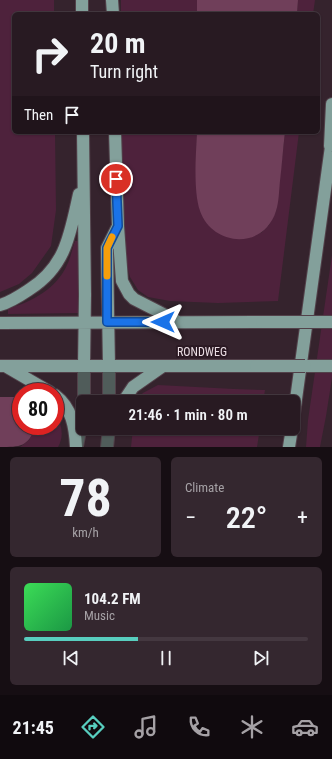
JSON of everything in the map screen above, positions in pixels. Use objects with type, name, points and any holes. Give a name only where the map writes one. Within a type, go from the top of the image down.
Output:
[{"type":"highway","points":[[82,0],[82,12]]},
{"type":"highway","points":[[112,0],[113,12]]},
{"type":"highway","points":[[329,162],[332,104]]},
{"type":"highway","points":[[83,134],[84,366]]},
{"type":"highway","points":[[115,134],[118,226],[122,281],[125,288],[134,299],[178,322]]},
{"type":"highway","points":[[297,395],[332,139]]},
{"type":"highway","points":[[0,305],[22,295],[43,280],[53,270],[62,257],[70,236],[83,173]]},
{"type":"highway","points":[[109,366],[107,322],[107,248],[118,226]]},
{"type":"highway","points":[[0,323],[332,322]]},
{"type":"highway","points":[[3,366],[34,383]]},
{"type":"highway","name":"RONDWEG","points":[[3,366],[332,366]]},
{"type":"highway","points":[[128,395],[133,387],[163,366]]},
{"type":"highway","points":[[64,404],[75,427],[76,447]]},
{"type":"highway","points":[[289,447],[291,435]]},
{"type":"street","points":[[84,366],[84,395]]},
{"type":"street","points":[[109,366],[109,395]]},
{"type":"street","points":[[76,447],[79,435]]},
{"type":"street","points":[[106,447],[108,435]]},
{"type":"shaded area","points":[[0,0],[54,0],[54,12],[12,12],[12,134],[55,134],[56,210],[51,246],[32,273],[19,284],[0,292]]},
{"type":"shaded area","points":[[121,0],[197,0],[197,12],[121,12]]},
{"type":"shaded area","points":[[197,0],[298,0],[297,12],[197,12]]},
{"type":"shaded area","points":[[298,0],[315,0],[313,12],[297,12]]},
{"type":"shaded area","points":[[122,134],[197,134],[196,182],[200,211],[261,233],[269,225],[276,211],[285,134],[299,134],[278,301],[218,303],[170,301],[148,297],[138,290],[130,277],[126,261]]},
{"type":"shaded area","points":[[197,134],[285,134],[279,196],[276,211],[270,224],[261,233],[250,238],[238,239],[227,237],[216,232],[207,223],[200,211],[198,203],[196,193]]},
{"type":"shaded area","points":[[75,241],[80,241],[79,313],[8,314],[8,308],[17,306],[34,298],[57,281],[70,259]]},
{"type":"shaded area","points":[[332,255],[332,378],[320,447],[306,447],[308,420]]},
{"type":"shaded area","points":[[158,385],[265,390],[264,395],[141,395]]},
{"type":"shaded area","points":[[0,397],[12,397],[12,435],[32,435],[27,442],[18,446],[0,447]]},
{"type":"shaded area","points":[[31,435],[62,435],[58,447],[20,447],[29,440]]},
{"type":"shaded area","points":[[132,435],[259,435],[257,447],[131,447]]},
{"type":"slow traffic","points":[[107,276],[107,248],[112,237]]},
{"type":"route","points":[[116,179],[118,226],[107,248],[107,322],[163,322]]}]
